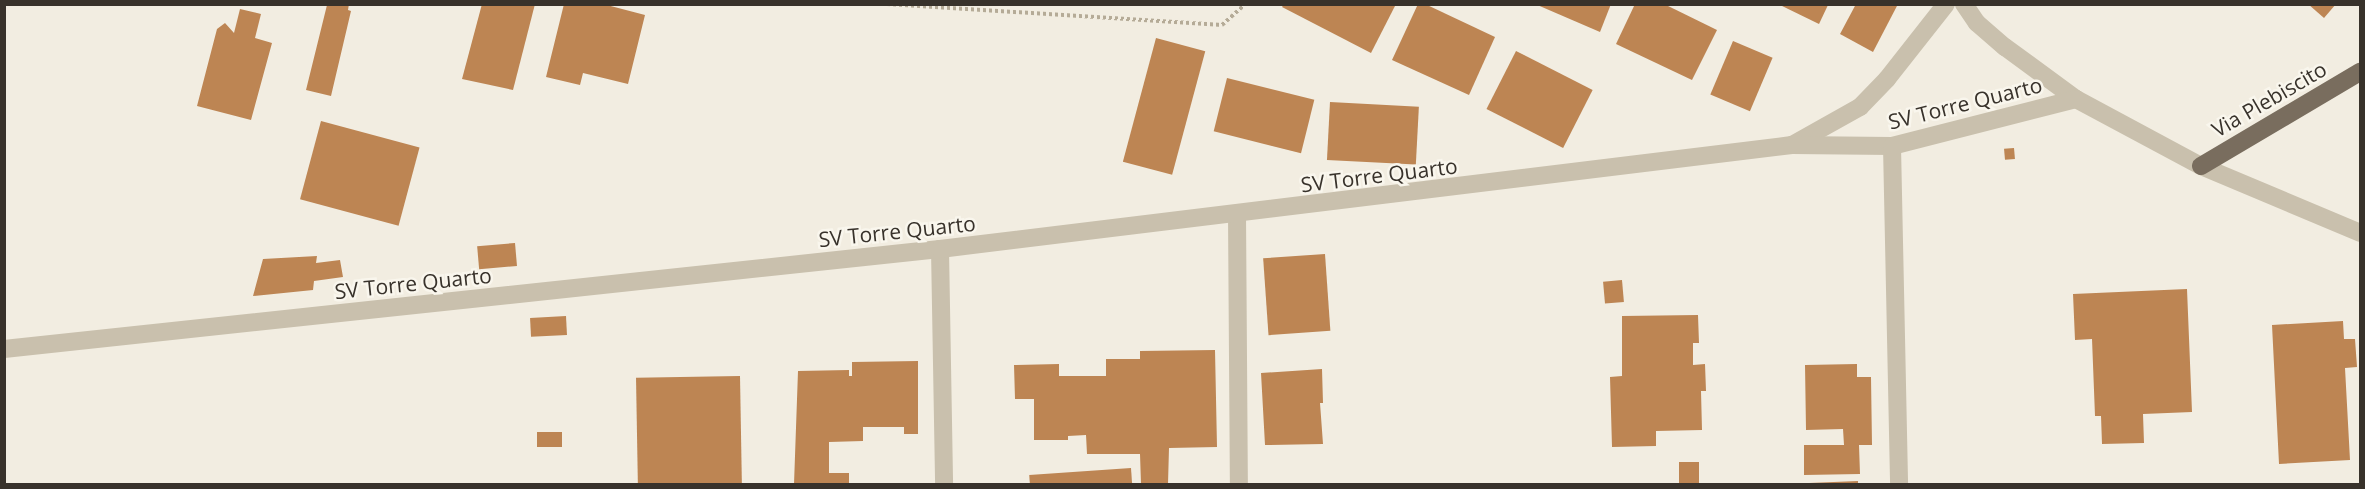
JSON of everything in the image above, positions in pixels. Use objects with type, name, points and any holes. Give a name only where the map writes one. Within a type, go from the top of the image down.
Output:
[{"type":"main road","name":"Via Plebiscito","points":[[2201,165],[2361,72]]},
{"type":"street","name":"SV Torre Quarto","points":[[1792,145],[1860,106],[1887,79],[1946,4]]},
{"type":"street","points":[[1964,4],[1977,23],[2005,47],[2076,99],[2201,165],[2361,233]]},
{"type":"street","name":"SV Torre Quarto","points":[[4,349],[940,249],[1792,145],[1892,147],[2076,99]]},
{"type":"street","points":[[1892,147],[1899,484]]},
{"type":"street","points":[[1237,214],[1239,484]]},
{"type":"street","points":[[940,249],[944,484]]},
{"type":"path","points":[[887,4],[1222,26],[1245,4]]},
{"type":"building","points":[[349,4],[348,10],[351,11],[331,96],[306,90],[327,5]]},
{"type":"building","points":[[482,4],[535,4],[513,90],[462,79]]},
{"type":"building","points":[[564,4],[603,4],[645,15],[628,84],[583,73],[580,85],[546,77]]},
{"type":"building","points":[[1284,4],[1396,4],[1371,53],[1282,7]]},
{"type":"building","points":[[1418,4],[1425,4],[1495,37],[1469,95],[1392,60]]},
{"type":"building","points":[[1535,4],[1611,4],[1600,32]]},
{"type":"building","points":[[1635,4],[1664,4],[1717,30],[1692,80],[1616,44]]},
{"type":"building","points":[[1856,4],[1898,4],[1873,52],[1840,34]]},
{"type":"building","points":[[2308,4],[2336,4],[2324,18]]},
{"type":"building","points":[[1780,5],[1828,5],[1819,24]]},
{"type":"building","points":[[240,9],[261,14],[255,38],[272,43],[251,120],[197,106],[217,29],[225,23],[234,33]]},
{"type":"building","points":[[1156,38],[1205,51],[1172,175],[1123,162]]},
{"type":"building","points":[[1733,41],[1773,58],[1750,111],[1710,94]]},
{"type":"building","points":[[1516,51],[1593,90],[1563,148],[1486,109]]},
{"type":"building","points":[[1227,78],[1314,100],[1301,153],[1214,131]]},
{"type":"building","points":[[1330,102],[1419,107],[1416,165],[1327,160]]},
{"type":"building","points":[[321,121],[420,147],[399,226],[300,199]]},
{"type":"building","points":[[2014,148],[2015,159],[2005,160],[2004,149]]},
{"type":"building","points":[[515,243],[517,266],[479,269],[477,246]]},
{"type":"building","points":[[1325,254],[1330,331],[1269,335],[1263,258]]},
{"type":"building","points":[[317,256],[316,263],[340,260],[343,277],[314,281],[313,290],[253,296],[263,259]]},
{"type":"building","points":[[1622,280],[1624,302],[1605,304],[1603,282]]},
{"type":"building","points":[[2187,289],[2192,412],[2143,414],[2144,443],[2102,444],[2101,416],[2095,416],[2092,339],[2075,340],[2073,294]]},
{"type":"building","points":[[1698,315],[1699,343],[1693,343],[1693,365],[1705,364],[1706,391],[1701,391],[1702,430],[1656,431],[1656,446],[1612,447],[1610,377],[1622,376],[1622,316]]},
{"type":"building","points":[[566,316],[567,335],[531,337],[530,318]]},
{"type":"building","points":[[2343,321],[2344,339],[2355,339],[2357,367],[2345,368],[2350,460],[2279,464],[2272,325]]},
{"type":"building","points":[[1215,350],[1217,447],[1169,448],[1168,484],[1141,484],[1140,454],[1087,454],[1086,435],[1068,436],[1068,440],[1034,440],[1034,399],[1015,399],[1014,365],[1059,364],[1059,376],[1106,376],[1106,359],[1140,359],[1140,351]]},
{"type":"building","points":[[918,361],[918,434],[904,434],[904,427],[863,427],[863,441],[829,442],[829,473],[849,473],[849,484],[794,484],[798,371],[849,370],[849,376],[852,376],[852,362]]},
{"type":"building","points":[[1857,364],[1857,377],[1871,377],[1872,445],[1859,445],[1860,474],[1804,475],[1804,445],[1844,445],[1843,429],[1806,430],[1805,365]]},
{"type":"building","points":[[1322,369],[1323,403],[1320,403],[1323,444],[1265,445],[1261,373]]},
{"type":"building","points":[[740,376],[742,484],[638,484],[636,378]]},
{"type":"building","points":[[537,432],[562,432],[562,447],[537,447]]},
{"type":"building","points":[[1679,462],[1699,462],[1699,484],[1679,484]]},
{"type":"building","points":[[1131,468],[1132,484],[1030,484],[1029,475]]},
{"type":"building","points":[[1858,481],[1858,484],[1809,484],[1809,483]]}]
